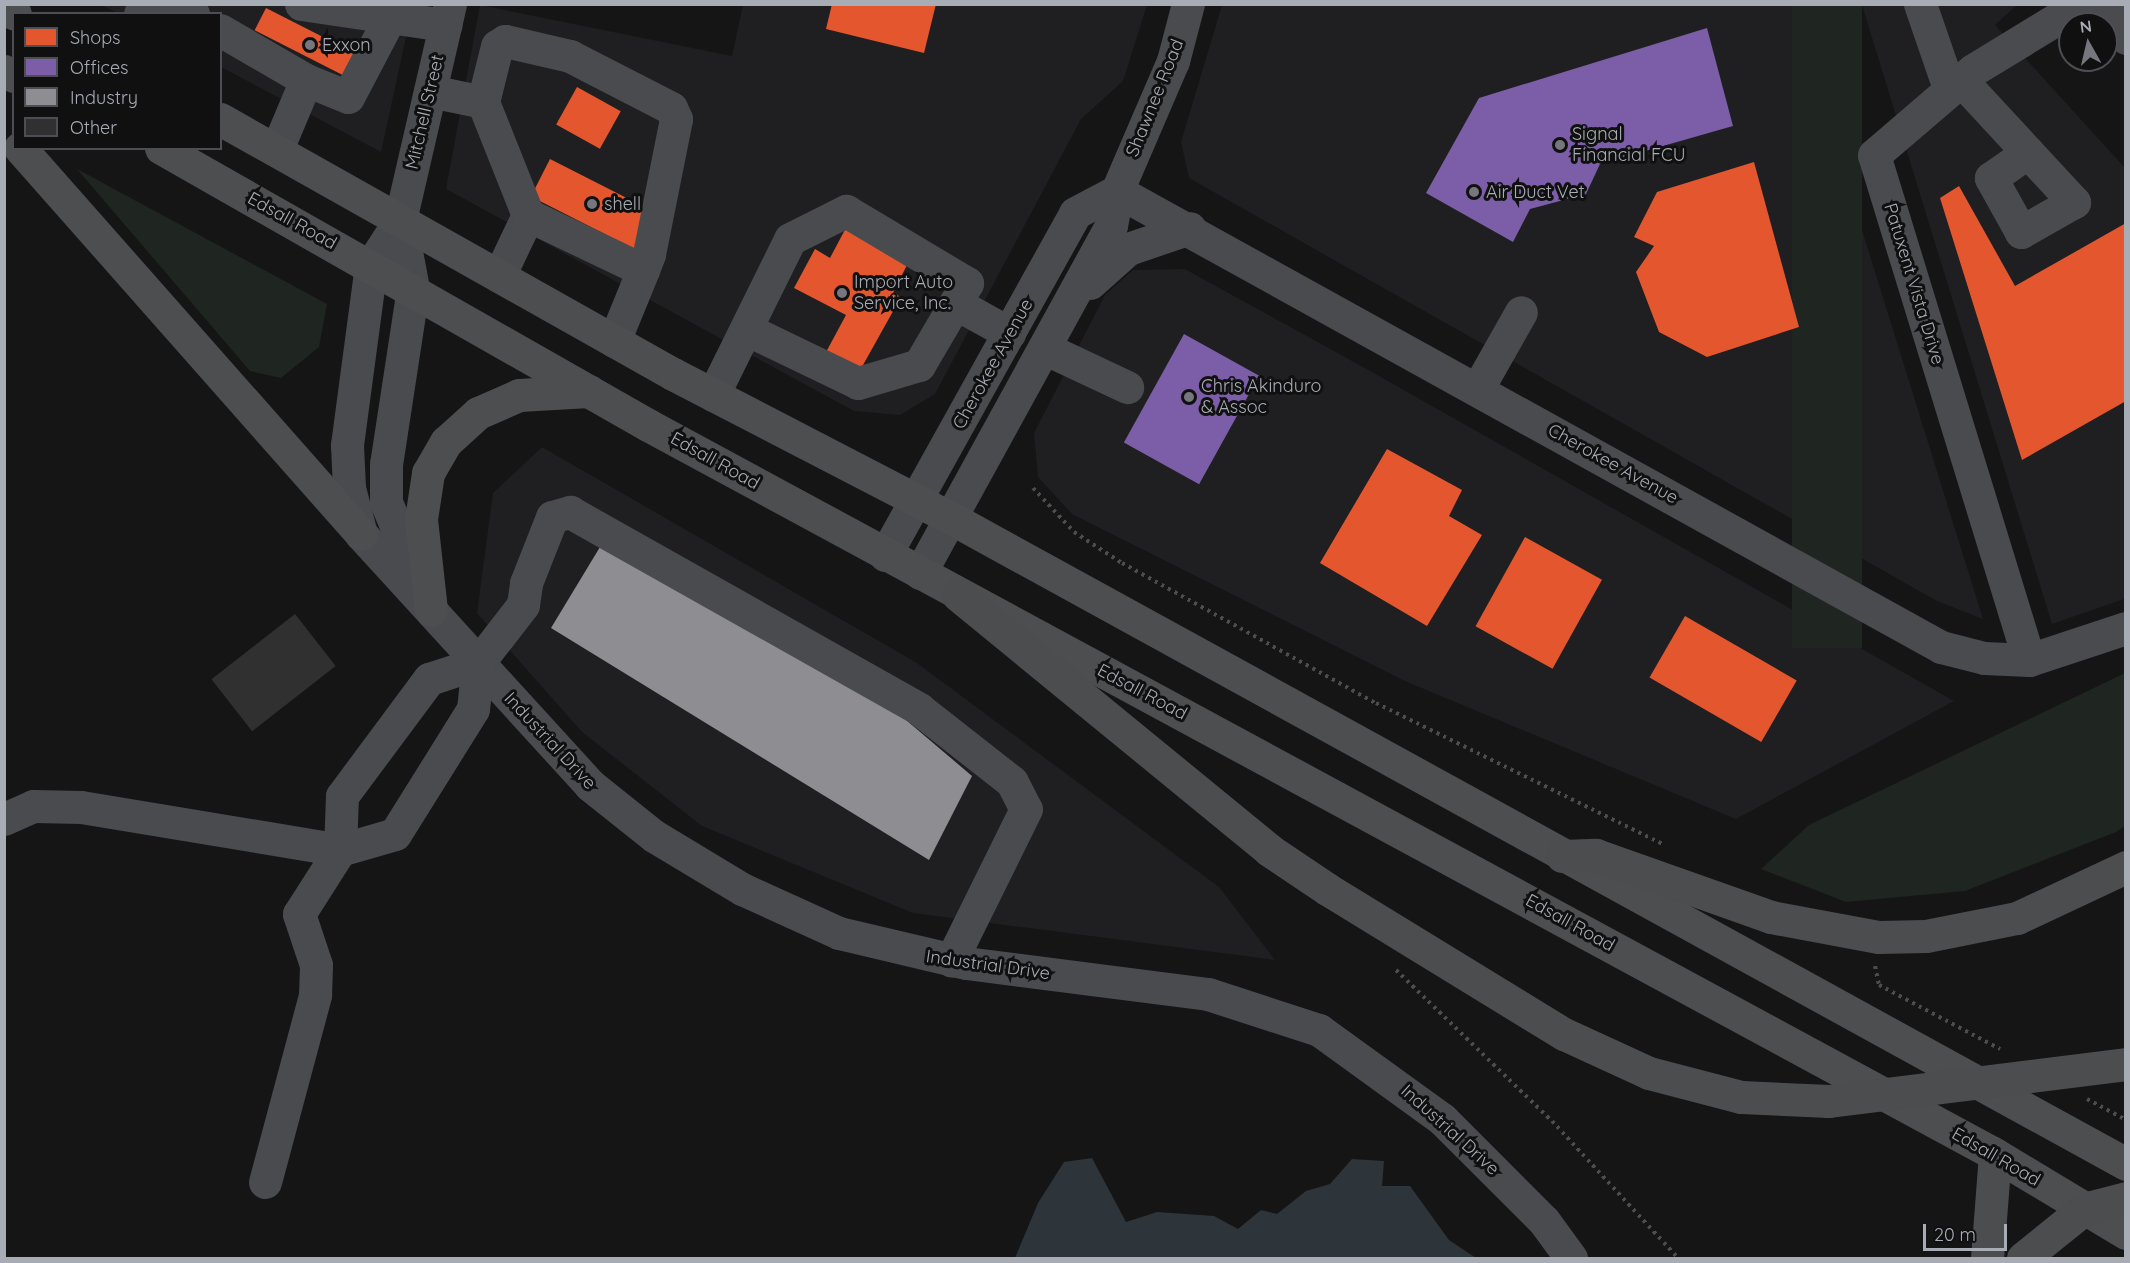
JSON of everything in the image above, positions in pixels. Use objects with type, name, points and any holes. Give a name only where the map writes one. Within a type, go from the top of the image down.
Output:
[{"type":"highway","points":[[958,595],[1269,850],[1327,889],[1564,1034],[1649,1073],[1741,1097],[1829,1101],[2126,1064]]},
{"type":"highway","points":[[1562,856],[1596,855],[1771,917],[1878,937],[1926,936],[2017,918],[2126,867]]},
{"type":"highway","points":[[1987,1258],[1995,1154]]},
{"type":"highway","points":[[2023,1258],[2084,1209],[2126,1198]]},
{"type":"main road","points":[[222,120],[614,341],[951,518],[1562,856],[2126,1164]]},
{"type":"main road","points":[[22,150],[361,534]]},
{"type":"main road","name":"Edsall Road","points":[[165,150],[885,555],[1995,1154],[2126,1233]]},
{"type":"main road","points":[[431,610],[421,519],[428,473],[446,442],[478,413],[519,396],[590,391]]},
{"type":"street","points":[[177,4],[190,12]]},
{"type":"street","points":[[301,4],[390,17],[447,15]]},
{"type":"street","name":"Shawnee Road","points":[[1117,191],[1173,61],[1188,4]]},
{"type":"street","points":[[1920,4],[1955,84],[2028,152]]},
{"type":"street","name":"Patuxent Vista Drive","points":[[2029,660],[1874,155],[1955,84],[2081,4]]},
{"type":"street","points":[[2103,4],[2126,38]]},
{"type":"street","name":"Mitchell Street","points":[[400,220],[447,15]]},
{"type":"street","points":[[222,31],[306,80],[348,97],[390,17]]},
{"type":"street","points":[[614,341],[643,270],[676,130],[670,108],[570,56],[505,41],[497,46],[483,102],[528,215],[643,270]]},
{"type":"street","points":[[277,149],[306,80]]},
{"type":"street","points":[[430,91],[483,102]]},
{"type":"street","name":"Cherokee Avenue","points":[[1117,191],[1190,228],[1941,647],[1984,658],[2029,660],[2126,628]]},
{"type":"street","name":"Cherokee Avenue","points":[[920,573],[1111,226],[1117,191]]},
{"type":"street","name":"Cherokee Avenue","points":[[885,555],[1075,213],[1117,191]]},
{"type":"street","points":[[713,395],[790,239],[846,211],[967,284],[919,365],[858,383],[746,329]]},
{"type":"street","points":[[499,276],[528,215]]},
{"type":"street","name":"Industrial Drive","points":[[400,220],[371,265],[347,445],[349,488],[361,534],[590,785],[654,836],[742,889],[839,933],[951,961],[1208,994],[1319,1030],[1442,1119],[1544,1221],[1571,1258]]},
{"type":"street","name":"Industrial Drive","points":[[400,220],[413,288],[386,464],[386,502],[431,610]]},
{"type":"street","points":[[1066,308],[1128,249],[1190,228]]},
{"type":"street","points":[[955,303],[1009,333]]},
{"type":"street","points":[[1478,388],[1521,312]]},
{"type":"street","points":[[1044,348],[1127,387]]},
{"type":"street","points":[[4,819],[33,806],[81,807],[340,850],[395,834],[473,709],[478,663],[523,604],[526,583],[552,517],[570,512],[919,709],[1012,782],[1026,809],[951,961]]},
{"type":"street","points":[[265,1182],[315,996],[316,965],[299,914],[340,850],[342,796],[429,679],[478,663]]},
{"type":"path","points":[[1033,488],[1074,532],[1122,563],[1376,703],[1673,848]]},
{"type":"path","points":[[1878,937],[1874,979],[1879,985],[2012,1056]]},
{"type":"path","points":[[1388,962],[1552,1121],[1678,1258]]},
{"type":"path","points":[[2084,1098],[2126,1120]]},
{"type":"shaded area","points":[[101,5],[413,5],[381,152],[222,68],[222,12],[116,12]]},
{"type":"shaded area","points":[[480,5],[732,56],[743,5],[1147,5],[1123,81],[1081,119],[935,394],[900,415],[854,411],[446,189]]},
{"type":"shaded area","points":[[1222,5],[1792,5],[1983,619],[1937,601],[1189,178],[1181,142]]},
{"type":"shaded area","points":[[1792,5],[1862,5],[1862,648],[1792,648]]},
{"type":"shaded area","points":[[1862,5],[2017,5],[1995,25],[2125,168],[2126,598],[2052,624]]},
{"type":"shaded area","points":[[77,169],[327,304],[319,347],[281,378],[250,371]]},
{"type":"shaded area","points":[[1185,269],[1954,701],[1736,819],[1405,681],[1072,514],[1038,477],[1034,433],[1105,295],[1133,270]]},
{"type":"shaded area","points":[[542,447],[917,663],[1219,887],[1275,960],[913,913],[702,826],[582,732],[477,613],[493,493]]},
{"type":"shaded area","points":[[2125,673],[2125,826],[2116,832],[1965,891],[1846,902],[1761,869],[1809,825]]},
{"type":"shaded area","points":[[1092,1158],[1126,1222],[1157,1212],[1214,1216],[1238,1229],[1261,1210],[1277,1214],[1306,1191],[1330,1184],[1352,1159],[1384,1161],[1382,1186],[1410,1186],[1449,1240],[1476,1258],[1015,1258],[1038,1203],[1064,1162]]},
{"type":"building: Shops","points":[[832,4],[936,4],[924,53],[826,29]]},
{"type":"building: Shops","name":"Exxon","points":[[266,8],[366,59],[354,81],[255,30]]},
{"type":"building: Shops","points":[[577,87],[621,111],[600,149],[556,125]]},
{"type":"building: Shops","name":"shell","points":[[550,159],[654,212],[635,250],[531,196]]},
{"type":"building: Shops","points":[[1754,162],[1799,327],[1707,357],[1659,332],[1636,272],[1654,246],[1634,237],[1657,192]]},
{"type":"building: Shops","points":[[1959,186],[2015,286],[2126,223],[2126,401],[2022,460],[1940,198]]},
{"type":"building: Shops","points":[[848,224],[911,257],[893,293],[901,297],[858,374],[825,354],[846,315],[794,288],[815,249],[830,258]]},
{"type":"building: Shops","points":[[1387,449],[1462,490],[1449,516],[1482,535],[1427,626],[1320,563]]},
{"type":"building: Shops","points":[[1525,537],[1602,580],[1553,669],[1476,626]]},
{"type":"building: Shops","points":[[1685,616],[1797,680],[1761,742],[1650,677]]},
{"type":"building: Offices","name":"Signal Financial FCU","points":[[1707,28],[1733,126],[1600,164],[1586,194],[1530,209],[1513,242],[1426,193],[1479,98]]},
{"type":"building: Offices","points":[[1184,334],[1259,376],[1199,484],[1124,442]]},
{"type":"building: Industry","points":[[600,547],[899,714],[972,776],[929,860],[551,628]]},
{"type":"building: Other","points":[[295,614],[336,666],[252,731],[211,679]]},
{"type":"place","name":"Exxon","points":[[310,45]]},
{"type":"place","name":"Signal Financial FCU","points":[[1560,145]]},
{"type":"place","name":"Air Duct Vet","points":[[1474,192]]},
{"type":"place","name":"shell","points":[[592,204]]},
{"type":"place","name":"Import Auto Service, Inc.","points":[[842,293]]},
{"type":"place","name":"Chris Akinduro & Assoc","points":[[1189,397]]}]
